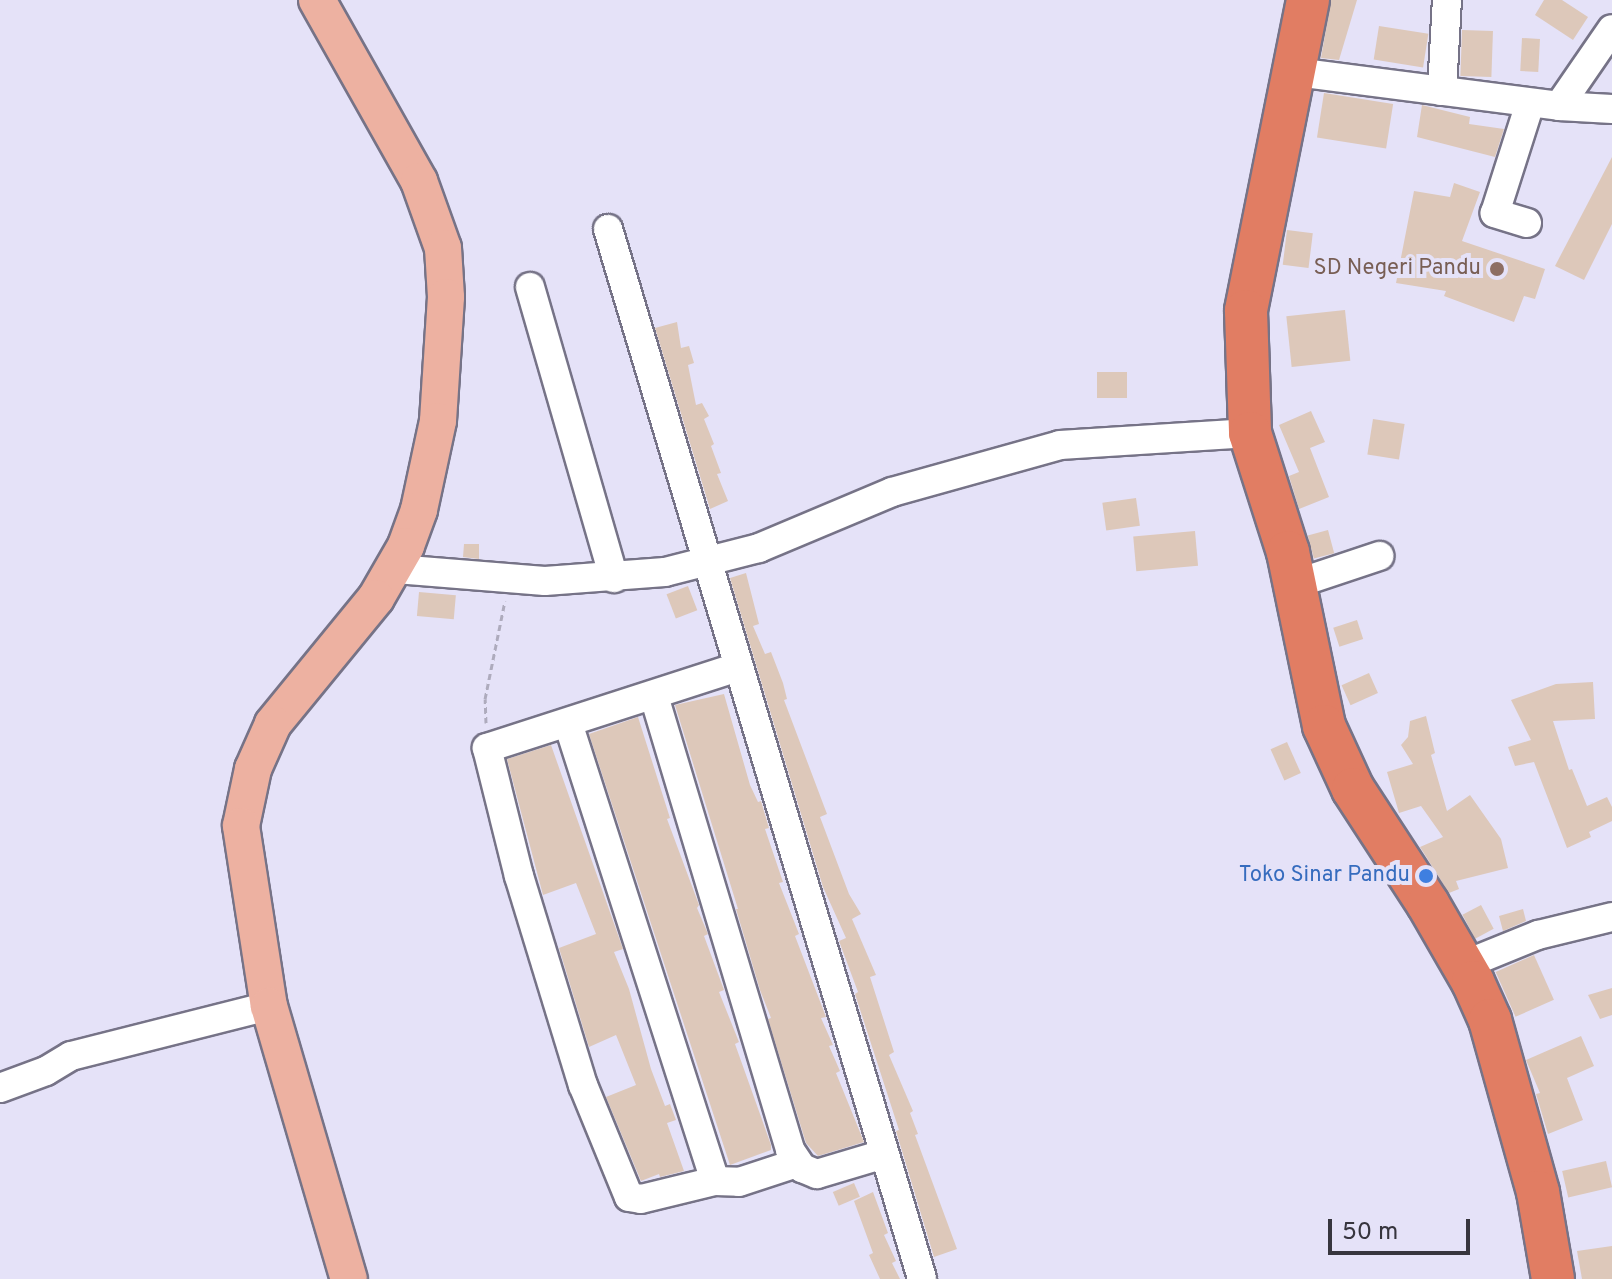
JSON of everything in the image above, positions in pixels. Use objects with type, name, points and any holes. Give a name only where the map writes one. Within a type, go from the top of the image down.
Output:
[{"type":"highway","points":[[1308,0],[1246,311],[1250,433],[1295,584],[1317,706],[1353,789],[1428,904],[1464,965],[1490,1020],[1538,1192],[1553,1279]]},
{"type":"main road","points":[[317,0],[410,160],[443,248],[446,297],[438,421],[419,510],[396,569],[273,724],[253,769],[241,826],[269,1006],[349,1279]]},
{"type":"street","points":[[1442,91],[1447,0]]},
{"type":"street","points":[[1559,106],[1612,29]]},
{"type":"street","points":[[1295,72],[1530,103],[1612,109]]},
{"type":"street","points":[[1527,223],[1495,213],[1530,103]]},
{"type":"street","points":[[608,229],[922,1278]]},
{"type":"street","points":[[530,287],[614,578]]},
{"type":"street","points":[[396,569],[545,581],[614,578],[709,563],[759,548],[892,492],[1060,445],[1250,433]]},
{"type":"street","points":[[1295,584],[1379,556]]},
{"type":"street","points":[[738,667],[487,748],[519,876],[579,1071],[623,1189],[633,1200],[715,1181],[739,1182],[797,1163]]},
{"type":"street","points":[[654,696],[787,1145],[797,1163],[817,1174],[884,1154]]},
{"type":"street","points":[[568,723],[715,1181]]},
{"type":"street","points":[[1464,965],[1538,935],[1612,917]]},
{"type":"street","points":[[0,1088],[46,1071],[71,1056],[269,1006]]},
{"type":"path","points":[[487,748],[485,699],[511,578]]},
{"type":"building","points":[[1331,0],[1357,0],[1339,60],[1321,58]]},
{"type":"building","points":[[1544,0],[1562,0],[1588,17],[1573,40],[1535,15]]},
{"type":"building","points":[[1379,26],[1428,34],[1423,67],[1374,60]]},
{"type":"building","points":[[1462,30],[1493,31],[1491,77],[1460,76]]},
{"type":"building","points":[[1522,38],[1540,39],[1538,72],[1520,71]]},
{"type":"building","points":[[1324,93],[1393,104],[1386,148],[1317,137]]},
{"type":"building","points":[[1422,105],[1470,117],[1469,124],[1504,129],[1495,157],[1417,137]]},
{"type":"building","points":[[1612,157],[1612,224],[1584,280],[1555,266]]},
{"type":"building","points":[[1454,183],[1480,192],[1462,241],[1545,269],[1535,299],[1524,296],[1514,322],[1444,296],[1446,291],[1396,283],[1414,191],[1450,197]]},
{"type":"building","points":[[1287,230],[1313,233],[1309,268],[1283,265]]},
{"type":"building","points":[[1345,310],[1350,361],[1292,367],[1286,316]]},
{"type":"building","points":[[677,322],[681,348],[689,346],[694,363],[688,365],[696,405],[702,403],[709,416],[704,419],[721,473],[717,474],[728,501],[710,509],[655,328]]},
{"type":"building","points":[[1097,372],[1127,372],[1127,398],[1097,398]]},
{"type":"building","points":[[1311,411],[1325,442],[1310,448],[1329,497],[1299,509],[1289,476],[1299,472],[1279,425]]},
{"type":"building","points":[[1373,419],[1405,424],[1399,460],[1367,455]]},
{"type":"building","points":[[1136,498],[1140,526],[1106,530],[1102,503]]},
{"type":"building","points":[[1328,530],[1334,553],[1314,559],[1308,535]]},
{"type":"building","points":[[1195,531],[1198,566],[1136,571],[1133,536]]},
{"type":"building","points":[[464,544],[479,544],[479,559],[463,557]]},
{"type":"building","points":[[746,573],[759,624],[753,626],[765,654],[771,652],[783,683],[787,699],[784,700],[827,814],[820,817],[849,894],[861,914],[852,919],[876,975],[870,977],[894,1052],[889,1055],[913,1111],[910,1113],[918,1134],[915,1135],[957,1249],[934,1257],[896,1131],[899,1130],[855,994],[858,992],[839,941],[846,938],[823,887],[730,578]]},
{"type":"building","points":[[688,586],[697,610],[676,619],[667,594]]},
{"type":"building","points":[[419,592],[456,595],[454,619],[417,616]]},
{"type":"building","points":[[1357,620],[1363,639],[1339,647],[1333,628]]},
{"type":"building","points":[[1369,673],[1378,693],[1351,705],[1342,685]]},
{"type":"building","points":[[1593,682],[1595,719],[1553,721],[1569,770],[1572,769],[1587,806],[1607,797],[1612,807],[1612,821],[1589,832],[1591,837],[1567,848],[1534,762],[1515,766],[1508,747],[1531,740],[1511,700],[1556,684]]},
{"type":"building","points":[[724,694],[750,785],[758,802],[761,801],[769,828],[765,829],[783,882],[779,883],[799,934],[795,936],[826,1017],[821,1018],[833,1045],[829,1046],[840,1071],[836,1073],[864,1142],[818,1156],[806,1143],[675,705]]},
{"type":"building","points":[[1426,716],[1435,753],[1431,755],[1447,811],[1470,795],[1501,839],[1508,868],[1456,881],[1459,889],[1449,893],[1420,847],[1443,837],[1421,806],[1399,813],[1387,772],[1413,764],[1401,745],[1408,737],[1410,721]]},
{"type":"building","points":[[638,717],[670,818],[667,819],[708,934],[704,936],[724,990],[719,992],[739,1042],[735,1044],[771,1145],[771,1150],[730,1165],[589,734]]},
{"type":"building","points":[[1287,742],[1301,773],[1284,780],[1271,749]]},
{"type":"building","points":[[551,745],[623,949],[614,952],[629,989],[651,1069],[665,1106],[670,1104],[676,1120],[667,1123],[684,1171],[660,1177],[659,1174],[641,1181],[606,1097],[636,1085],[616,1035],[589,1047],[559,948],[596,934],[576,883],[543,895],[507,759]]},
{"type":"building","points":[[1481,905],[1494,929],[1475,939],[1462,915]]},
{"type":"building","points":[[1523,909],[1526,921],[1503,931],[1499,916]]},
{"type":"building","points":[[1534,955],[1554,1000],[1516,1017],[1496,972]]},
{"type":"building","points":[[1612,988],[1612,1015],[1600,1019],[1588,995]]},
{"type":"building","points":[[1581,1036],[1594,1066],[1567,1078],[1583,1120],[1548,1134],[1536,1094],[1540,1093],[1526,1060]]},
{"type":"building","points":[[1606,1161],[1612,1187],[1568,1197],[1562,1171]]},
{"type":"building","points":[[854,1183],[860,1197],[839,1206],[833,1192]]},
{"type":"building","points":[[873,1192],[888,1233],[884,1235],[896,1261],[892,1263],[900,1279],[880,1279],[869,1255],[873,1253],[854,1201]]},
{"type":"building","points":[[1612,1246],[1612,1279],[1582,1279],[1577,1251]]},
{"type":"place","name":"SD Negeri Pandu","points":[[1497,269]]},
{"type":"place","name":"Toko Sinar Pandu","points":[[1426,876]]}]
